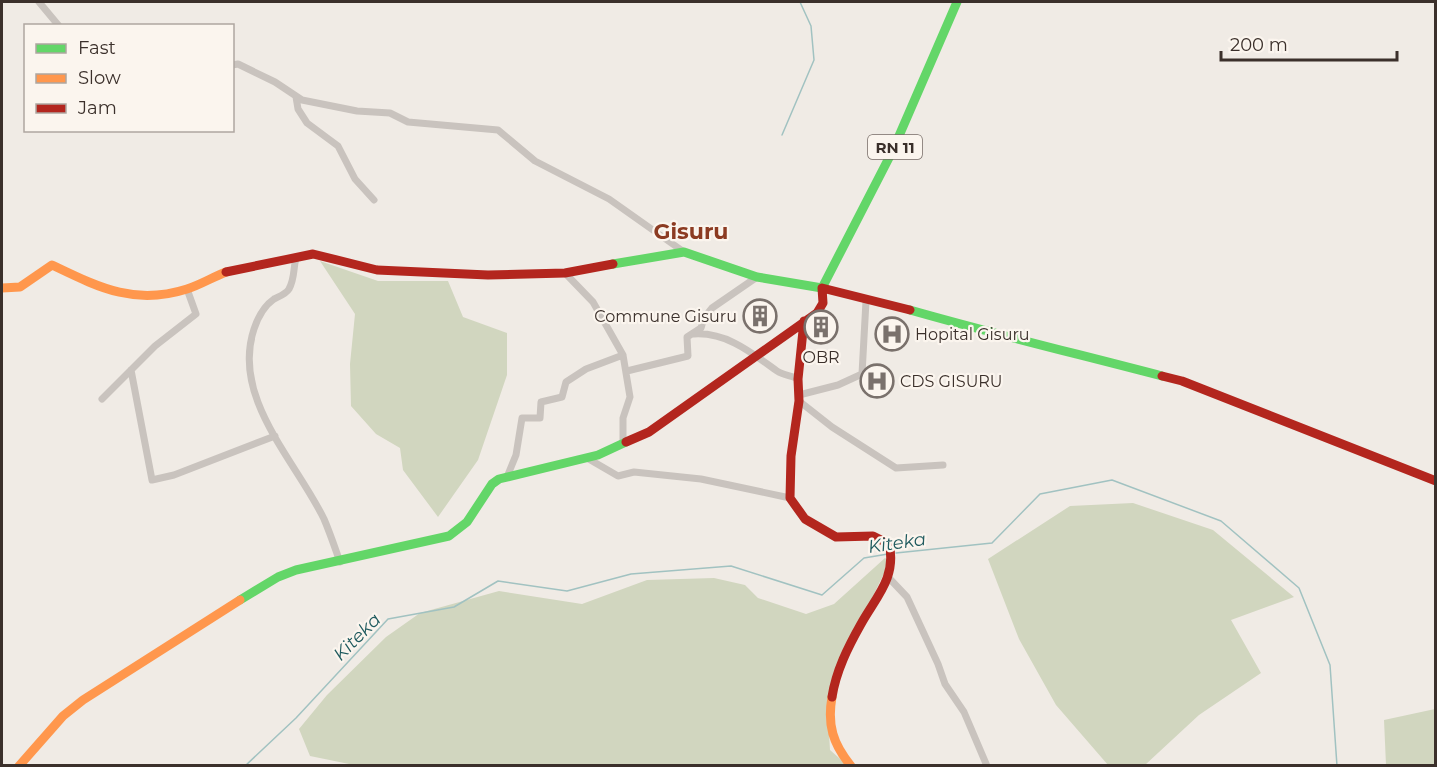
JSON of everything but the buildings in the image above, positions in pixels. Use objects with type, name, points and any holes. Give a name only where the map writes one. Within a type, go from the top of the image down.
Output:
[{"type":"main road","name":"RN 11","points":[[822,288],[892,152],[957,2]]},
{"type":"main road","points":[[2,288],[20,287],[45,268],[56,265],[81,281],[104,290],[137,296],[187,289],[225,272],[318,255],[393,272],[488,275],[566,273],[684,252],[757,277],[822,288],[866,301],[890,304],[1029,344],[1070,351],[1182,381],[1436,481]]},
{"type":"main road","points":[[19,765],[39,746],[63,716],[117,675],[278,577],[297,570],[449,536],[467,522],[492,484],[507,477],[587,458],[649,432],[733,374],[755,354],[821,308],[822,288]]},
{"type":"main road","points":[[804,321],[798,379],[799,398],[791,456],[790,498],[806,519],[836,537],[873,536],[886,540],[892,554],[889,578],[854,636],[832,695],[831,733],[834,746],[842,758],[851,765]]},
{"type":"street","points":[[39,2],[56,24]]},
{"type":"street","points":[[234,64],[275,82],[296,97],[357,111],[390,113],[408,122],[498,130],[535,161],[609,199],[684,252]]},
{"type":"street","points":[[296,97],[298,109],[307,123],[338,146],[355,179],[374,200]]},
{"type":"street","points":[[296,258],[295,278],[287,292],[273,300],[260,313],[253,331],[248,368],[255,394],[275,436],[324,520],[339,562]]},
{"type":"street","points":[[566,273],[593,302],[623,355],[630,397],[623,418],[623,443]]},
{"type":"street","points":[[627,371],[688,356],[687,337],[701,328],[704,318],[712,308],[757,277]]},
{"type":"street","points":[[102,399],[155,346],[196,314],[187,289]]},
{"type":"street","points":[[799,398],[862,374],[866,301]]},
{"type":"street","points":[[689,335],[724,338],[755,354],[777,371],[798,379]]},
{"type":"street","points":[[507,477],[516,455],[522,418],[540,418],[541,402],[562,397],[566,382],[586,369],[623,355]]},
{"type":"street","points":[[131,370],[152,480],[174,475],[275,436]]},
{"type":"street","points":[[799,398],[832,427],[896,468],[943,465]]},
{"type":"street","points":[[587,458],[618,476],[634,472],[701,479],[790,498]]},
{"type":"street","points":[[889,578],[907,597],[938,664],[940,676],[964,711],[987,765]]},
{"type":"green space","points":[[320,261],[378,281],[448,281],[463,317],[507,333],[507,375],[478,460],[438,517],[403,470],[400,448],[376,434],[351,406],[350,364],[355,314]]},
{"type":"green space","points":[[1133,503],[1213,530],[1294,597],[1231,620],[1261,673],[1199,715],[1145,765],[1108,765],[1056,705],[1019,639],[988,559],[1070,506]]},
{"type":"green space","points":[[885,558],[890,561],[857,629],[828,716],[830,750],[847,765],[354,765],[310,756],[299,729],[327,695],[386,637],[420,613],[499,591],[582,604],[647,580],[714,578],[745,585],[758,598],[806,614],[834,604]]},
{"type":"green space","points":[[1435,709],[1435,765],[1386,765],[1384,720]]},
{"type":"waterway","points":[[782,135],[814,60],[811,26],[800,2]]},
{"type":"waterway","name":"Kiteka","points":[[896,553],[992,543],[1040,494],[1112,480],[1221,521],[1299,588],[1330,665],[1337,766]]},
{"type":"waterway","name":"Kiteka","points":[[245,766],[296,718],[388,619],[454,607],[498,581],[567,591],[631,574],[731,566],[822,595],[864,558],[888,554]]},
{"type":"traffic: fast","points":[[613,264],[684,252],[757,277],[822,288],[892,152],[957,2]]},
{"type":"traffic: fast","points":[[910,310],[1162,376]]},
{"type":"traffic: fast","points":[[240,600],[278,577],[296,570],[449,536],[467,522],[492,484],[499,479],[598,455],[626,442]]},
{"type":"traffic: slow","points":[[2,288],[20,287],[52,265],[101,287],[133,295],[150,296],[187,289],[226,272]]},
{"type":"traffic: slow","points":[[19,766],[63,716],[83,700],[240,600]]},
{"type":"traffic: slow","points":[[832,697],[830,716],[833,734],[851,766]]},
{"type":"traffic: jam","points":[[226,272],[313,254],[377,270],[488,275],[565,273],[613,264]]},
{"type":"traffic: jam","points":[[626,442],[649,432],[817,313],[823,303],[822,288],[910,310]]},
{"type":"traffic: jam","points":[[804,321],[798,379],[799,401],[791,456],[790,498],[805,519],[836,537],[873,536],[889,544],[891,556],[888,577],[847,650],[836,678],[832,697]]},
{"type":"traffic: jam","points":[[1162,376],[1182,381],[1436,481]]},
{"type":"place","name":"Commune Gisuru","points":[[760,316]]},
{"type":"place","name":"OBR","points":[[821,327]]},
{"type":"place","name":"Hopital Gisuru","points":[[892,334]]},
{"type":"place","name":"CDS GISURU","points":[[877,381]]},
{"type":"district","name":"Gisuru","points":[[691,231]]}]
